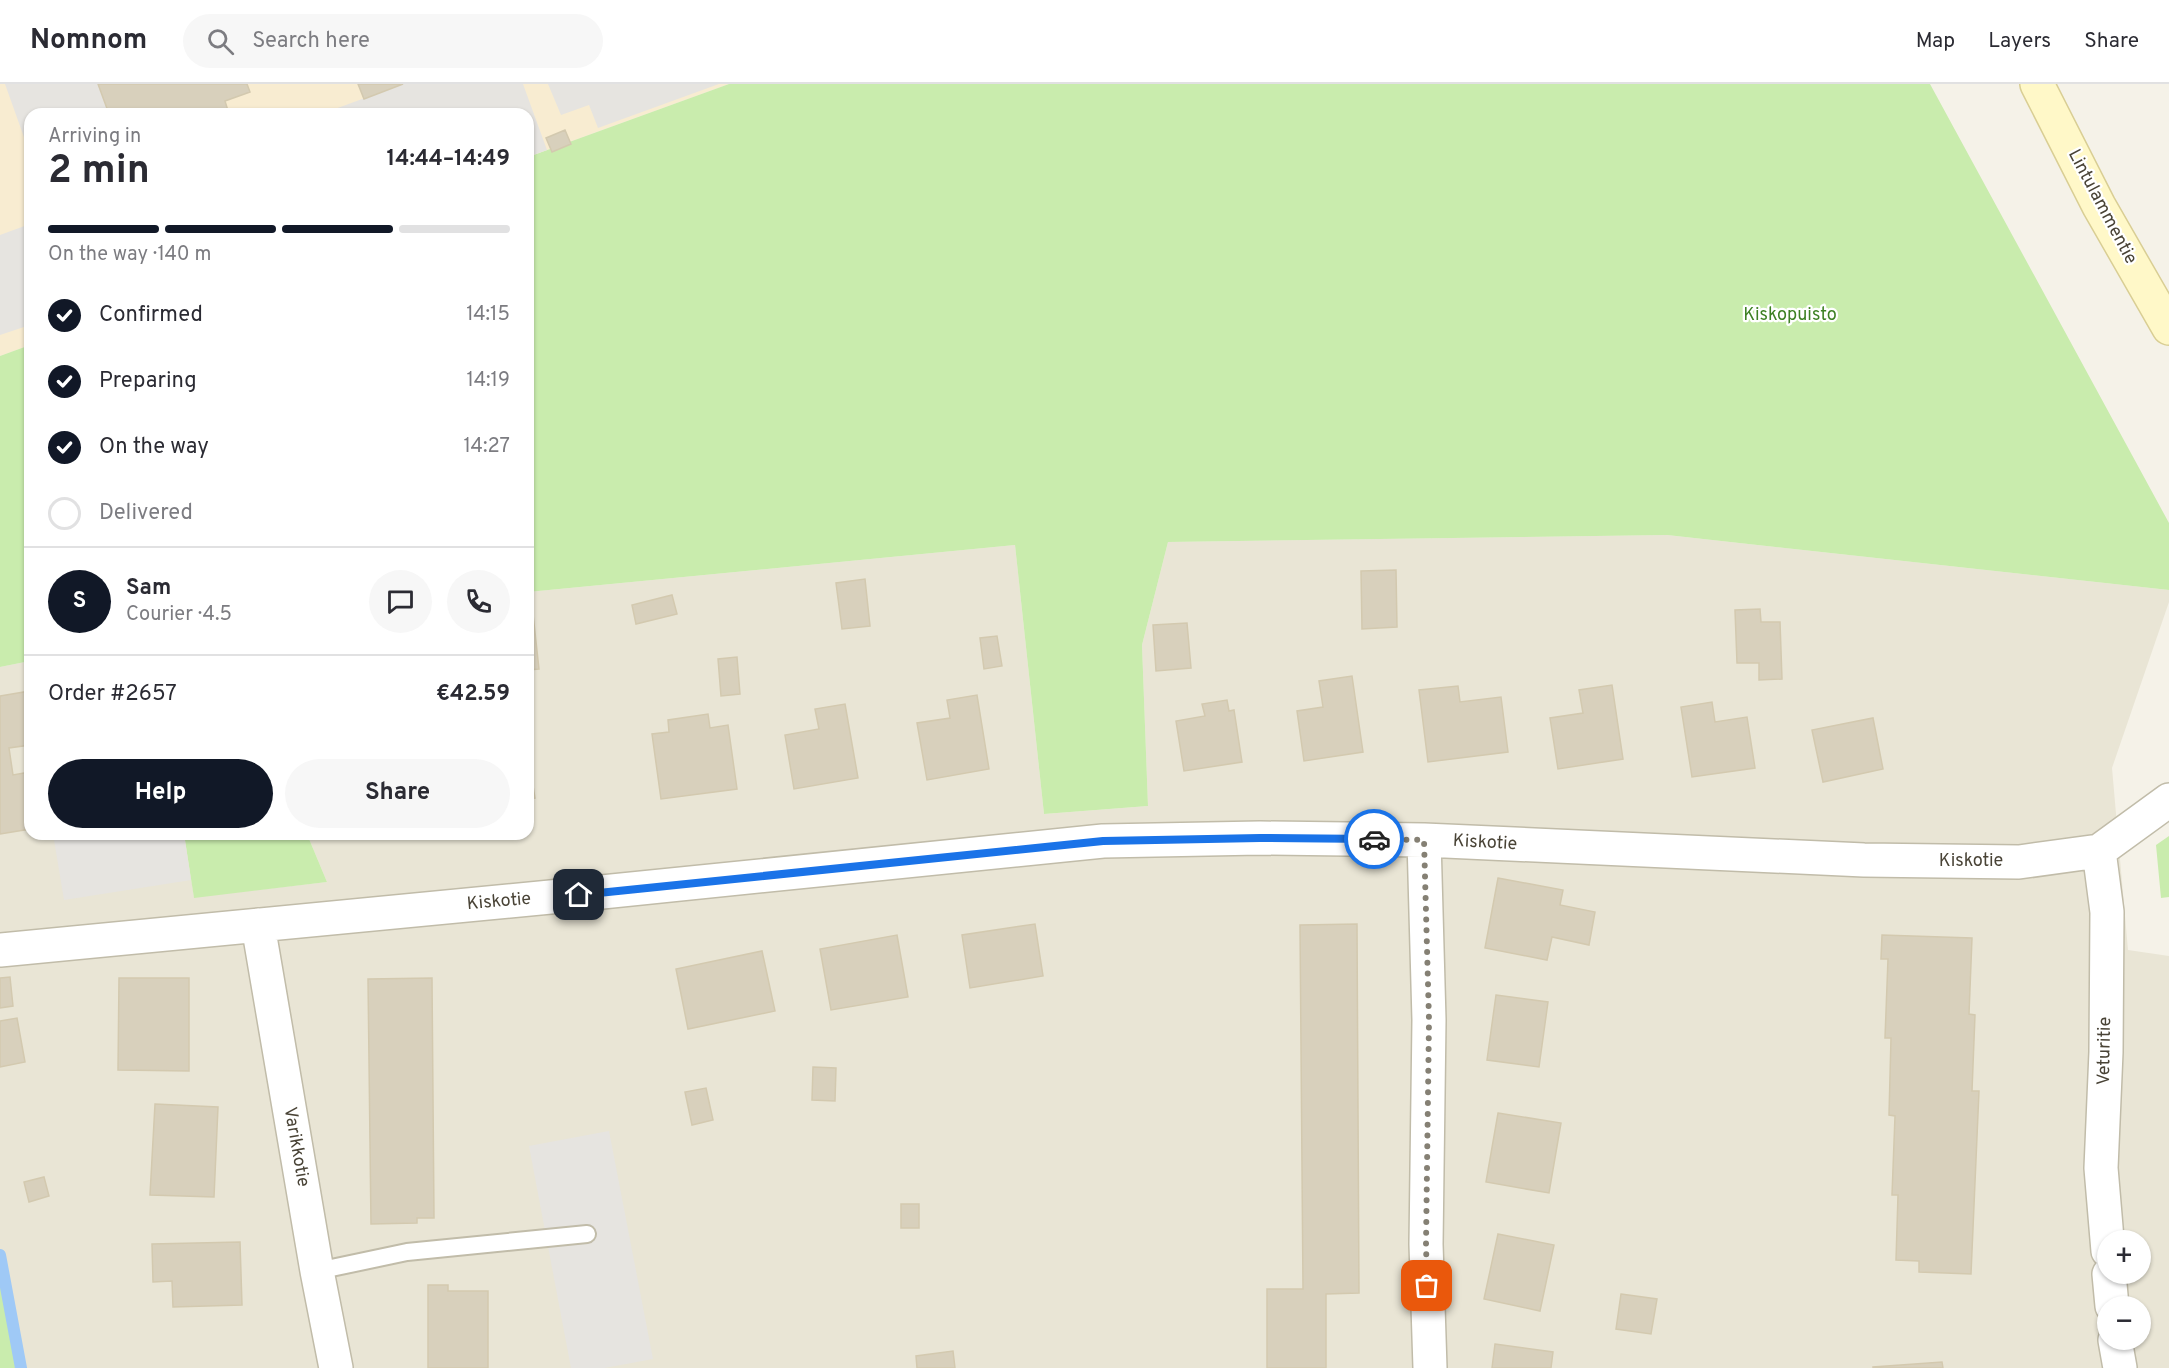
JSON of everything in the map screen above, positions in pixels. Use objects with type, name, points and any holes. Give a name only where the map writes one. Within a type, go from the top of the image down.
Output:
[{"type":"street","name":"Lintulammentie","points":[[2037,84],[2099,206],[2169,328]]},
{"type":"street","name":"Kiskotie","points":[[0,950],[590,894],[1103,841],[1260,838],[1424,840],[1864,860],[2019,862],[2099,851],[2168,800]]},
{"type":"street","points":[[1424,840],[1429,1020],[1426,1244],[1430,1368]]},
{"type":"street","name":"Veturitie","points":[[2099,851],[2107,912],[2102,1168],[2106,1230]]},
{"type":"street","name":"Varikkotie","points":[[258,925],[317,1271],[336,1368]]},
{"type":"street","points":[[2117,1350],[2120,1368]]},
{"type":"lane","points":[[317,1271],[407,1252],[587,1234]]},
{"type":"shaded area","points":[[0,84],[729,84],[534,155],[534,108],[24,108],[24,347],[0,356]]},
{"type":"shaded area","points":[[5,84],[98,84],[107,108],[24,108],[24,137]]},
{"type":"shaded area","points":[[403,84],[523,84],[532,108],[338,108]]},
{"type":"shaded area","points":[[548,84],[719,84],[598,128],[589,105],[561,115]]},
{"type":"shaded area","points":[[534,114],[547,150],[534,155]]},
{"type":"shaded area","points":[[24,226],[24,327],[0,335],[0,235]]},
{"type":"shaded area","points":[[1667,535],[2169,590],[2169,602],[2112,768],[2128,950],[2169,956],[2169,1368],[23,1368],[0,1249],[0,667],[24,662],[24,840],[185,840],[194,897],[327,882],[310,840],[534,840],[534,591],[1015,545],[1044,814],[1148,806],[1142,645],[1168,542]]},
{"type":"shaded area","points":[[54,840],[185,840],[191,880],[64,900]]},
{"type":"shaded area","points":[[609,1131],[653,1359],[605,1368],[571,1368],[529,1146]]},
{"type":"green space","name":"Kiskopuisto","points":[[729,84],[1930,84],[2169,523],[2169,590],[1667,535],[1168,542],[1142,645],[1148,806],[1044,814],[1015,545],[534,591],[534,155]]},
{"type":"green space","points":[[24,347],[24,662],[0,667],[0,356]]},
{"type":"green space","points":[[2169,836],[2169,897],[2161,898],[2156,845]]},
{"type":"green space","points":[[185,840],[310,840],[327,882],[194,898]]},
{"type":"green space","points":[[0,1249],[23,1368],[0,1368]]},
{"type":"building","points":[[98,84],[247,84],[250,92],[225,101],[227,108],[107,108]]},
{"type":"building","points":[[358,84],[403,84],[364,99]]},
{"type":"building","points":[[565,130],[571,144],[552,152],[546,138]]},
{"type":"building","points":[[1396,570],[1397,627],[1362,629],[1361,571]]},
{"type":"building","points":[[865,579],[870,626],[842,629],[836,583]]},
{"type":"building","points":[[672,595],[677,614],[636,624],[632,605]]},
{"type":"building","points":[[1760,609],[1761,622],[1780,622],[1782,679],[1759,680],[1759,663],[1737,663],[1735,610]]},
{"type":"building","points":[[534,623],[539,669],[534,669]]},
{"type":"building","points":[[1187,623],[1191,668],[1156,671],[1153,625]]},
{"type":"building","points":[[997,636],[1002,666],[984,669],[980,638]]},
{"type":"building","points":[[737,657],[740,694],[721,696],[718,659]]},
{"type":"building","points":[[1352,676],[1363,752],[1304,761],[1297,711],[1323,707],[1319,681]]},
{"type":"building","points":[[1612,685],[1623,759],[1558,769],[1550,718],[1583,713],[1579,690]]},
{"type":"building","points":[[1458,686],[1460,702],[1501,697],[1508,752],[1428,762],[1419,690]]},
{"type":"building","points":[[24,692],[24,746],[9,748],[13,775],[24,773],[24,830],[0,834],[0,696]]},
{"type":"building","points":[[977,695],[989,769],[927,780],[917,723],[950,718],[947,700]]},
{"type":"building","points":[[1227,700],[1229,711],[1234,710],[1242,762],[1184,771],[1176,721],[1205,716],[1202,704]]},
{"type":"building","points":[[1712,702],[1715,722],[1747,717],[1755,768],[1692,777],[1681,707]]},
{"type":"building","points":[[845,704],[858,778],[794,789],[785,735],[819,729],[815,709]]},
{"type":"building","points":[[708,714],[710,728],[728,725],[737,789],[661,799],[652,734],[669,732],[668,720]]},
{"type":"building","points":[[1873,718],[1883,769],[1823,782],[1812,730]]},
{"type":"building","points":[[1498,878],[1563,890],[1560,905],[1595,912],[1589,945],[1552,937],[1547,960],[1485,948]]},
{"type":"building","points":[[1035,924],[1043,976],[970,988],[962,935]]},
{"type":"building","points":[[1357,924],[1359,1293],[1326,1294],[1326,1368],[1267,1368],[1267,1289],[1303,1289],[1300,925]]},
{"type":"building","points":[[897,935],[908,997],[831,1010],[820,949]]},
{"type":"building","points":[[1882,935],[1972,938],[1969,1014],[1975,1015],[1972,1091],[1979,1091],[1971,1274],[1919,1272],[1919,1261],[1896,1260],[1898,1195],[1892,1195],[1895,1116],[1889,1115],[1891,1038],[1885,1038],[1888,959],[1881,959]]},
{"type":"building","points":[[762,951],[775,1011],[688,1029],[676,969]]},
{"type":"building","points":[[10,977],[13,1006],[0,1008],[0,978]]},
{"type":"building","points":[[119,978],[189,978],[189,1071],[118,1070]]},
{"type":"building","points":[[432,978],[434,1218],[417,1218],[417,1223],[371,1224],[368,979]]},
{"type":"building","points":[[1496,995],[1548,1002],[1539,1067],[1487,1060]]},
{"type":"building","points":[[17,1018],[25,1062],[0,1067],[0,1021]]},
{"type":"building","points":[[813,1067],[836,1068],[835,1101],[812,1100]]},
{"type":"building","points":[[706,1088],[713,1120],[692,1125],[685,1092]]},
{"type":"building","points":[[155,1104],[218,1107],[214,1197],[150,1195]]},
{"type":"building","points":[[1498,1113],[1561,1123],[1549,1193],[1486,1182]]},
{"type":"building","points":[[44,1177],[49,1196],[29,1202],[24,1182]]},
{"type":"building","points":[[901,1204],[919,1204],[919,1228],[901,1228]]},
{"type":"building","points":[[1498,1234],[1554,1245],[1540,1311],[1484,1299]]},
{"type":"building","points":[[240,1242],[242,1305],[173,1307],[172,1281],[153,1282],[152,1244]]},
{"type":"building","points":[[428,1285],[448,1285],[448,1291],[488,1291],[488,1368],[428,1368]]},
{"type":"building","points":[[1621,1294],[1657,1299],[1651,1334],[1616,1329]]},
{"type":"building","points":[[1495,1344],[1553,1352],[1551,1368],[1492,1368]]},
{"type":"building","points":[[953,1351],[955,1368],[917,1368],[916,1356]]},
{"type":"building","points":[[1942,1362],[1943,1368],[1873,1368],[1873,1367]]},
{"type":"waterway","points":[[0,1255],[21,1368]]},
{"type":"way so far","points":[[1374,839],[1424,840],[1429,1020],[1427,1286]]},
{"type":"route","points":[[579,895],[1103,841],[1260,838],[1374,839]]}]
